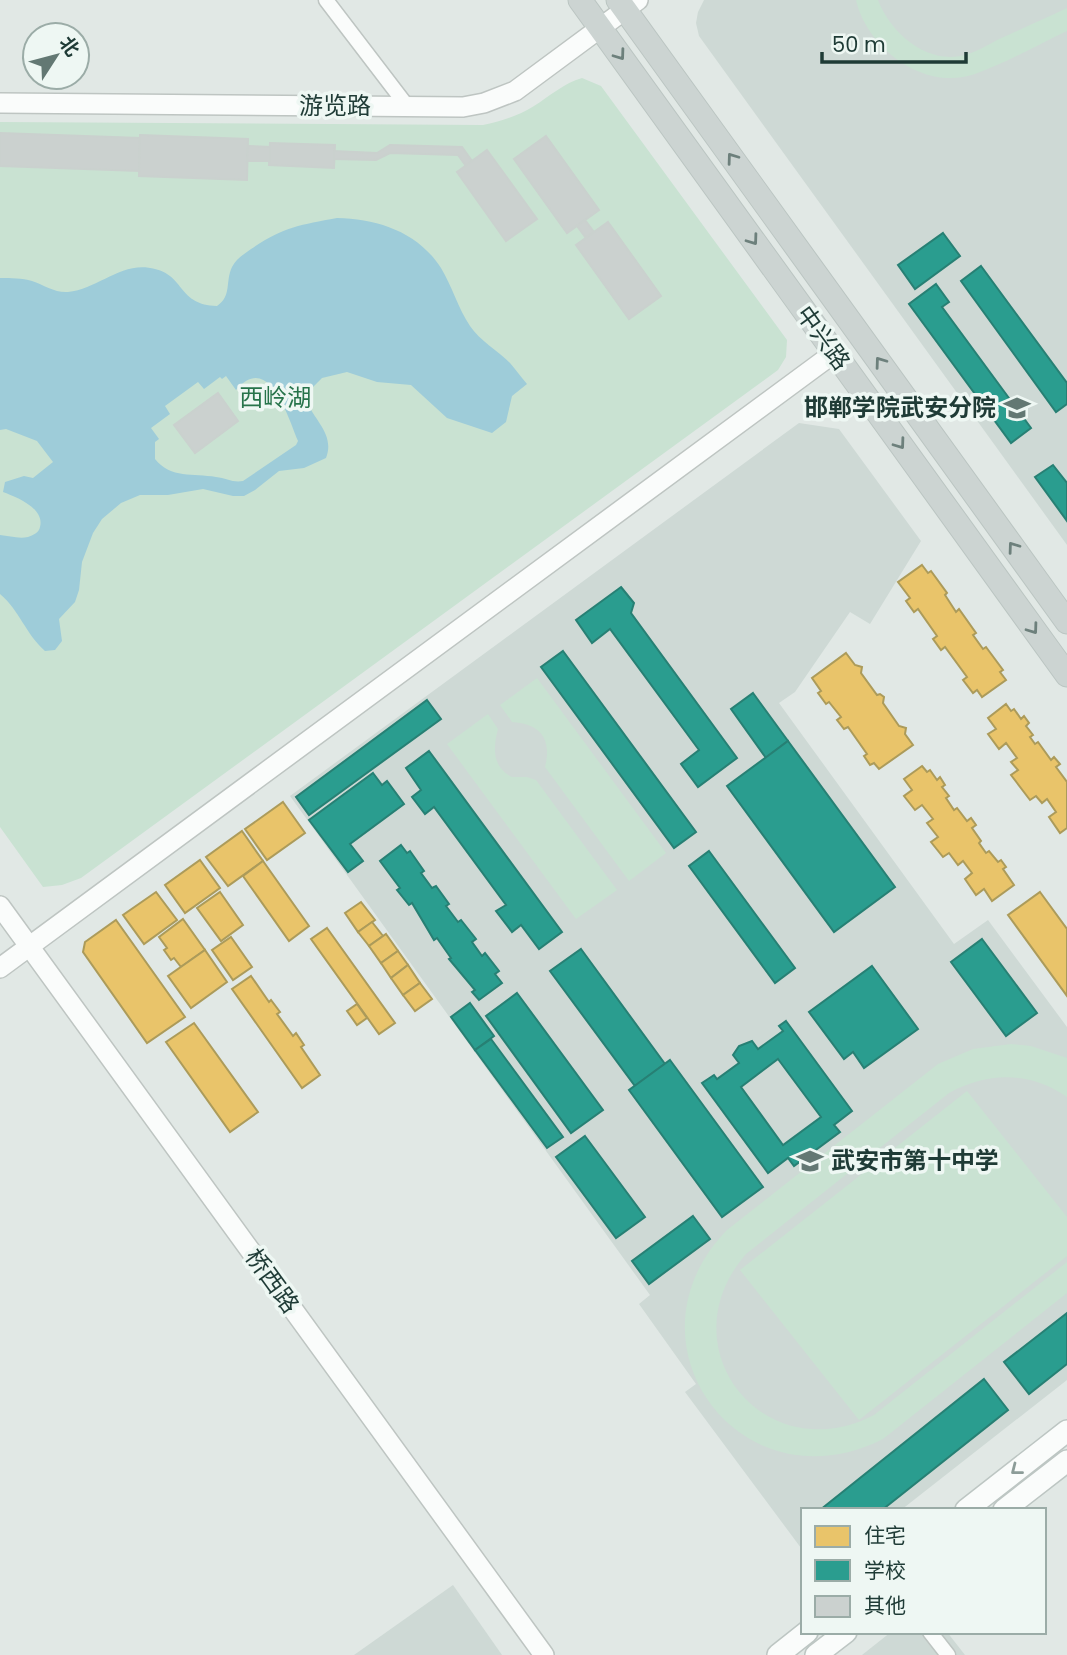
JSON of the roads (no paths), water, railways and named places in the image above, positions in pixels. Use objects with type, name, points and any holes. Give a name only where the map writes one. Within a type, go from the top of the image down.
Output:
[{"type":"main road","name":"中兴路","points":[[580,0],[1067,675]]},
{"type":"main road","name":"中兴路","points":[[627,3],[1067,622]]},
{"type":"main road","points":[[969,1508],[1067,1431]]},
{"type":"main road","points":[[1007,1508],[1067,1461]]},
{"type":"main road","points":[[778,1655],[804,1634]]},
{"type":"main road","points":[[816,1655],[843,1634]]},
{"type":"street","points":[[326,0],[407,106]]},
{"type":"street","name":"游览路","points":[[0,103],[463,107],[497,99],[515,91],[600,28],[627,3]]},
{"type":"street","points":[[0,968],[834,353]]},
{"type":"street","name":"桥西路","points":[[0,906],[544,1655]]},
{"type":"street","points":[[932,1634],[948,1655]]},
{"type":"water","points":[[337,218],[367,221],[396,230],[421,245],[432,256],[445,275],[470,326],[510,363],[527,384],[512,396],[506,422],[492,433],[447,418],[411,385],[377,382],[347,372],[322,378],[310,390],[307,402],[326,435],[326,458],[304,468],[279,471],[244,496],[203,489],[168,495],[140,495],[121,503],[102,519],[93,533],[82,562],[75,602],[59,619],[62,641],[55,650],[45,651],[0,594],[0,535],[28,537],[36,534],[40,527],[38,514],[34,509],[3,492],[5,482],[24,476],[33,478],[53,462],[37,441],[6,429],[0,430],[0,278],[28,280],[54,290],[68,292],[90,286],[132,268],[143,267],[165,273],[195,301],[217,306],[225,298],[232,267],[243,255],[283,231]],"holes":[[[226,376],[236,390],[248,380],[258,378],[267,383],[283,404],[298,441],[296,445],[243,481],[183,474],[168,470],[155,459],[155,442],[159,439],[151,428],[170,414],[165,406],[198,382],[204,389],[220,377],[222,379]]]},
{"type":"place","name":"邯郸学院武安分院","points":[[1017,408]]},
{"type":"place","name":"武安市第十中学","points":[[810,1161]]},
{"type":"park label","name":"西岭湖","points":[[275,398]]}]
